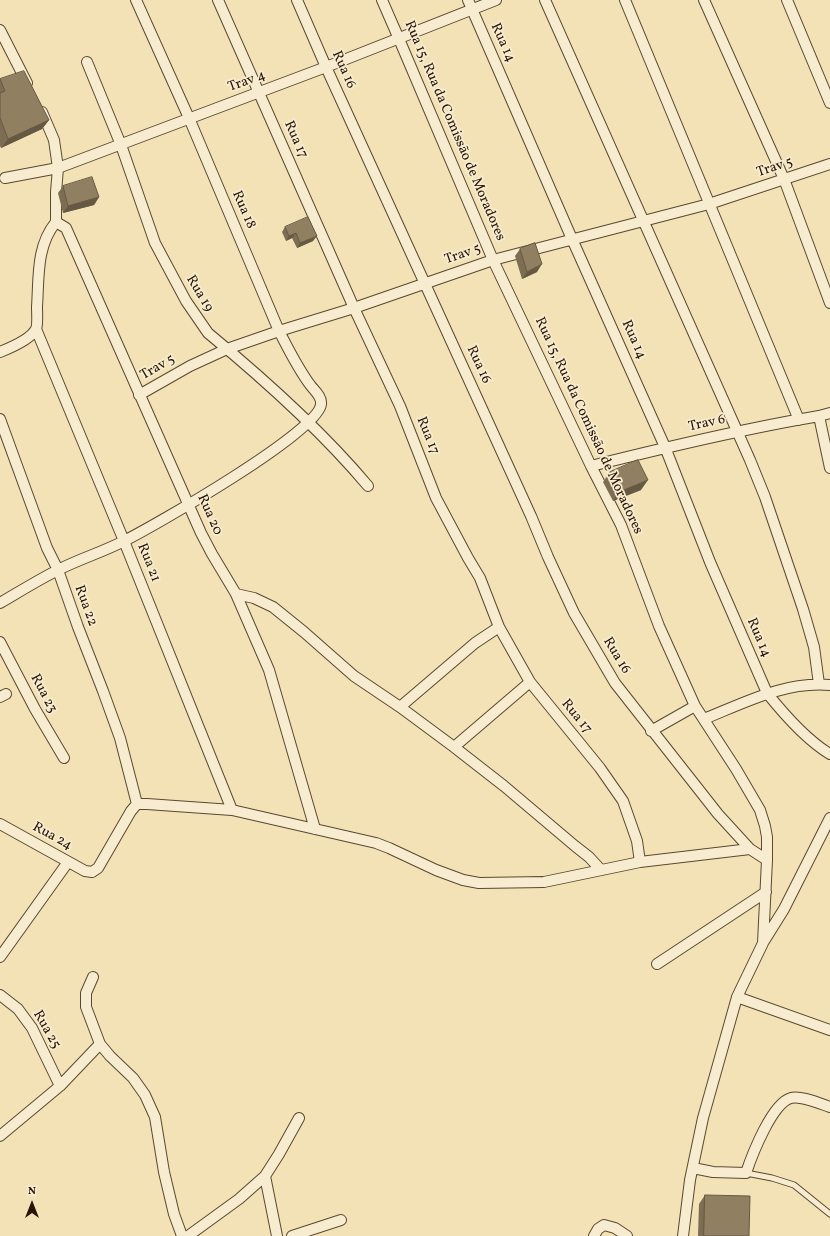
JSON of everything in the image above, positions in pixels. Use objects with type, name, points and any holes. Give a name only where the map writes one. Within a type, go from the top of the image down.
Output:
[{"type":"street","name":"Rua 18","points":[[0,603],[58,570],[124,541],[189,505],[263,458],[308,423],[320,408],[321,404],[318,394],[295,362],[279,331],[189,118],[136,0]]},
{"type":"street","name":"Rua 17","points":[[218,0],[354,308],[400,406],[436,498],[480,578],[499,627],[530,682],[600,768],[624,801],[637,841],[640,862]]},
{"type":"street","name":"Rua 16","points":[[297,0],[574,613],[615,683],[651,731],[718,814],[750,848],[768,860]]},
{"type":"street","name":"Rua 15, Rua da Comissão de Moradores","points":[[382,0],[493,260],[591,466],[621,525],[659,626],[696,706],[760,810],[768,837],[763,943]]},
{"type":"street","name":"Trav 4","points":[[5,178],[58,168],[399,39],[470,4],[496,0]]},
{"type":"street","points":[[544,0],[644,221],[736,432],[750,460],[789,565],[803,608],[814,647],[819,684]]},
{"type":"street","points":[[625,0],[799,420]]},
{"type":"street","points":[[704,0],[784,179],[830,303]]},
{"type":"street","points":[[787,0],[830,103]]},
{"type":"street","name":"Rua 14","points":[[470,4],[572,239],[665,447],[710,562],[767,693],[777,706],[801,731],[830,754]]},
{"type":"street","points":[[0,30],[32,93]]},
{"type":"street","name":"Rua 19","points":[[87,62],[121,145],[155,243],[199,322],[208,333],[284,399],[348,463],[368,486]]},
{"type":"street","points":[[0,352],[27,339],[36,328],[40,260],[44,242],[50,229],[56,222],[58,168],[54,140],[38,104]]},
{"type":"street","name":"Trav 5","points":[[139,395],[190,366],[227,349],[279,331],[354,308],[493,260],[709,204],[830,164]]},
{"type":"street","name":"Rua 20","points":[[56,222],[66,228],[201,533],[236,594],[270,670],[315,829]]},
{"type":"street","name":"Rua 21","points":[[36,328],[124,541],[232,810]]},
{"type":"street","name":"Trav 6","points":[[591,466],[665,447],[830,413]]},
{"type":"street","points":[[818,416],[830,468]]},
{"type":"street","name":"Rua 22","points":[[0,419],[47,548],[58,570],[120,738],[137,804]]},
{"type":"street","points":[[236,594],[254,598],[273,607],[354,676],[400,707],[454,747],[589,857],[601,870]]},
{"type":"street","points":[[400,707],[475,643],[499,627]]},
{"type":"street","name":"Rua 23","points":[[0,642],[35,709],[64,758]]},
{"type":"street","points":[[454,747],[530,682]]},
{"type":"street","points":[[704,719],[767,693],[794,687],[819,684],[830,685]]},
{"type":"street","points":[[651,731],[696,706]]},
{"type":"street","points":[[137,804],[232,810],[376,843],[436,870],[462,880],[479,883],[544,882],[640,862],[750,848]]},
{"type":"street","name":"Rua 24","points":[[0,824],[85,871],[92,872],[98,868],[131,811],[137,804]]},
{"type":"street","points":[[683,1236],[693,1168],[703,1118],[737,997],[763,943],[784,909],[830,818]]},
{"type":"street","points":[[0,957],[68,862]]},
{"type":"street","points":[[657,964],[766,892]]},
{"type":"street","points":[[93,978],[86,993],[86,1007],[100,1044],[133,1078],[145,1095],[155,1117],[164,1172],[174,1214],[182,1236]]},
{"type":"street","name":"Rua 25","points":[[0,995],[18,1009],[32,1028],[60,1086]]},
{"type":"street","points":[[737,997],[830,1030]]},
{"type":"street","points":[[0,1136],[60,1086],[100,1044]]},
{"type":"street","points":[[693,1168],[713,1172],[746,1173],[752,1154],[771,1118],[782,1103],[792,1097],[803,1098],[830,1107]]},
{"type":"street","points":[[188,1236],[239,1199],[265,1176],[279,1154],[298,1118]]},
{"type":"street","points":[[265,1176],[277,1236]]},
{"type":"street","points":[[292,1236],[342,1220]]},
{"type":"street","points":[[594,1236],[598,1229],[604,1225],[615,1228],[627,1236]]},
{"type":"lane","points":[[746,1173],[772,1178],[794,1185],[830,1214]]},
{"type":"building","points":[[24,71],[49,120],[8,139],[0,118],[0,93],[5,91],[0,79]]},
{"type":"building","points":[[92,177],[99,197],[68,206],[63,186]]},
{"type":"building","points":[[308,217],[317,236],[300,243],[296,233],[289,236],[285,227]]},
{"type":"building","points":[[535,243],[542,264],[527,272],[520,249]]},
{"type":"building","points":[[638,460],[648,480],[619,492],[610,472]]},
{"type":"building","points":[[705,1195],[750,1196],[749,1236],[704,1236]]}]
